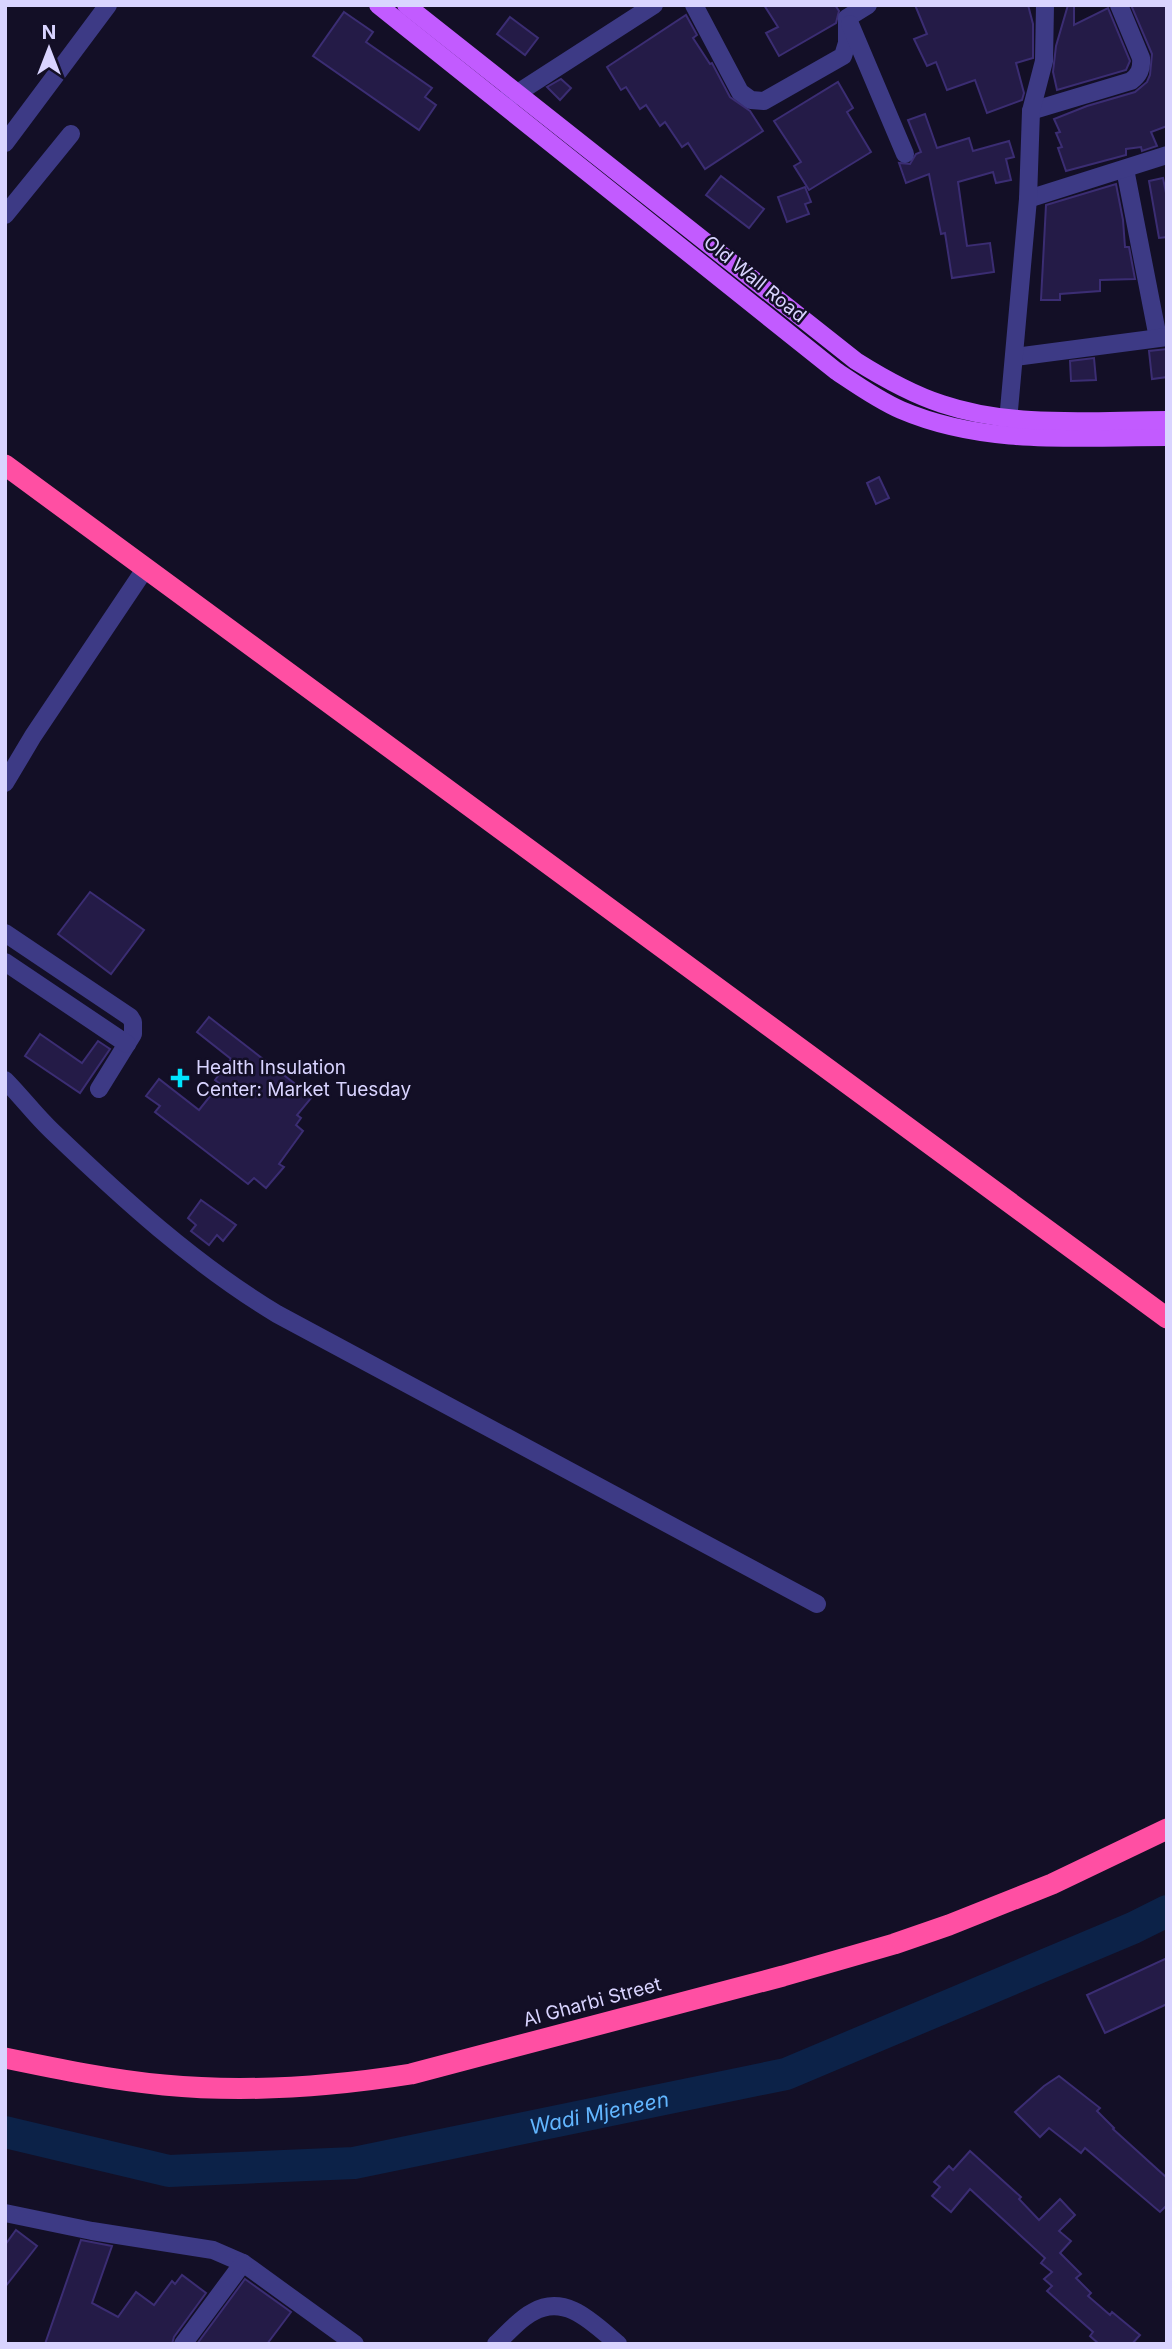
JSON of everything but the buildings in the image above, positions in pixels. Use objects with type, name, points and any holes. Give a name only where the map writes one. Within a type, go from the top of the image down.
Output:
[{"type":"highway","points":[[5,465],[1167,1318]]},
{"type":"highway","name":"Al Gharbi Street","points":[[5,2058],[124,2080],[207,2088],[303,2087],[371,2081],[411,2074],[806,1970],[894,1944],[1052,1884],[1167,1829]]},
{"type":"main road","name":"Old Wall Road","points":[[378,5],[836,371],[867,392],[934,422],[970,431],[1167,420]]},
{"type":"main road","name":"Old Wall Road","points":[[405,5],[856,361],[883,379],[923,397],[975,413],[1007,427],[1167,437]]},
{"type":"street","points":[[5,143],[108,5]]},
{"type":"street","points":[[500,102],[654,5]]},
{"type":"street","points":[[694,5],[740,92],[751,100],[764,101],[843,56],[847,43],[847,18]]},
{"type":"street","points":[[847,18],[868,5]]},
{"type":"street","points":[[1007,427],[1028,199],[1031,111],[1044,61],[1045,5]]},
{"type":"street","points":[[1031,111],[1137,77],[1142,66],[1141,58],[1119,5]]},
{"type":"street","points":[[847,18],[905,154]]},
{"type":"street","points":[[5,215],[71,134]]},
{"type":"street","points":[[1028,199],[1167,155]]},
{"type":"street","points":[[1014,357],[1163,338],[1125,169]]},
{"type":"street","points":[[5,783],[33,736],[145,569]]},
{"type":"street","points":[[5,933],[130,1017],[135,1028],[99,1089]]},
{"type":"street","points":[[5,962],[127,1044]]},
{"type":"street","points":[[8,1090],[182,1248],[244,1294],[817,1604]]},
{"type":"street","points":[[5,2213],[92,2231],[213,2250],[243,2263],[333,2337],[355,2344]]},
{"type":"street","points":[[183,2344],[243,2263]]},
{"type":"street","points":[[496,2344],[533,2312],[550,2306],[568,2307],[584,2315],[618,2344]]},
{"type":"waterway","name":"Wadi Mjeneen","points":[[5,2132],[169,2171],[354,2163],[786,2074],[1133,1928],[1167,1911]]},
{"type":"place","name":"Health Insulation Center: Market Tuesday","points":[[180,1078]]}]
